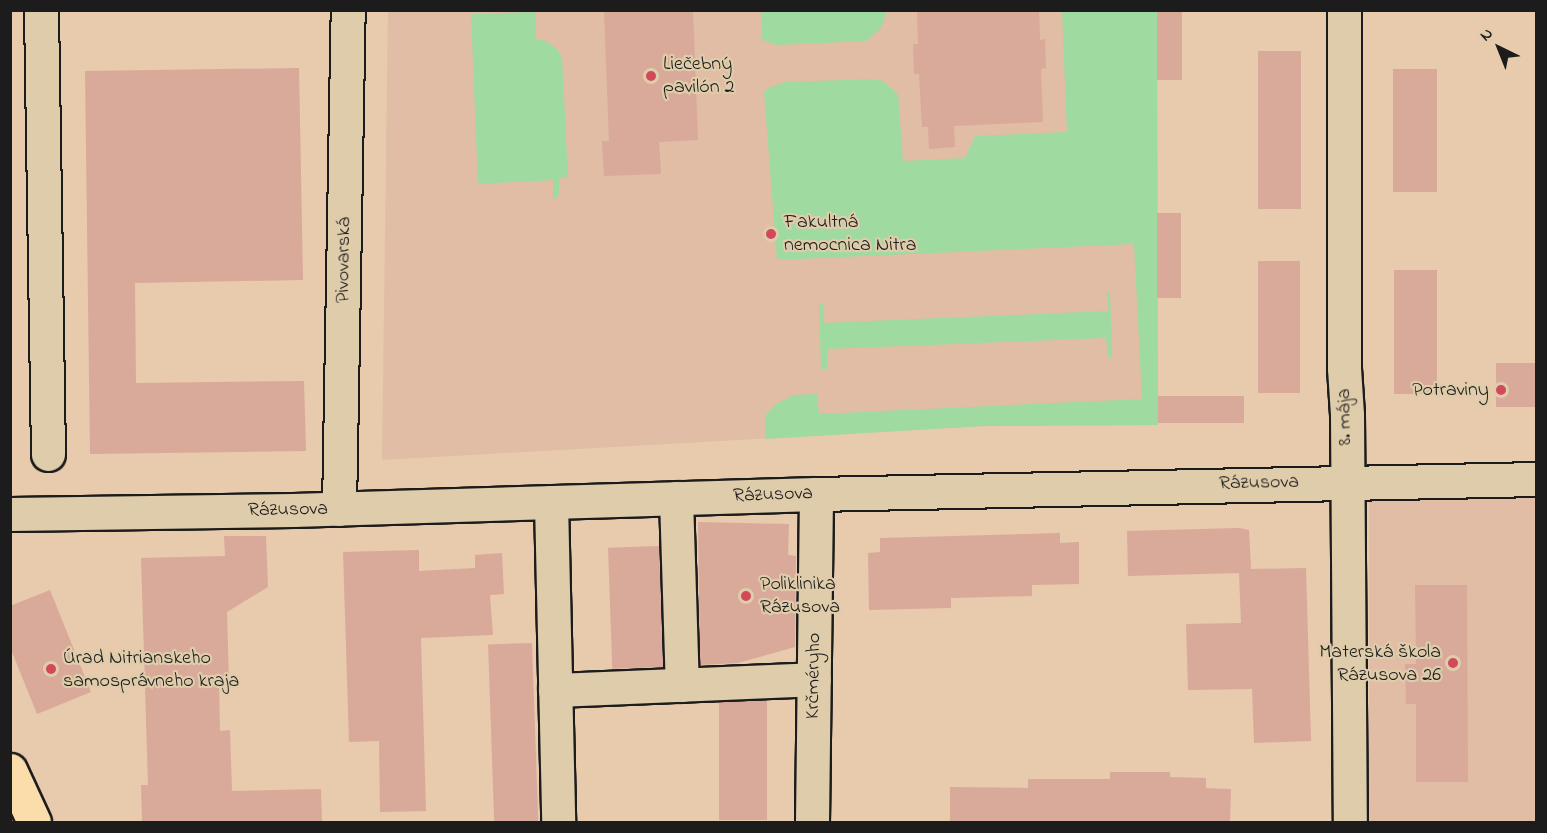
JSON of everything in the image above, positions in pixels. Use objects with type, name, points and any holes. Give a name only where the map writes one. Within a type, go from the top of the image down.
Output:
[{"type":"main road","points":[[10,770],[34,822]]},
{"type":"street","points":[[41,10],[48,454]]},
{"type":"street","name":"Pivovarská","points":[[339,509],[348,10]]},
{"type":"street","name":"8. mája","points":[[1344,10],[1350,822]]},
{"type":"street","name":"Rázusova","points":[[10,514],[339,509],[816,494],[1536,479]]},
{"type":"street","name":"Krčméryho","points":[[812,822],[816,494]]},
{"type":"street","points":[[676,498],[682,685]]},
{"type":"street","points":[[551,502],[558,822]]},
{"type":"street","points":[[555,690],[814,679]]},
{"type":"shaded area","name":"Fakultná nemocnica Nitra","points":[[388,11],[1157,11],[1158,425],[984,426],[382,460]]},
{"type":"shaded area","name":"Materská škola Rázusova 26","points":[[1369,498],[1536,498],[1536,822],[1369,822]]},
{"type":"green space","points":[[761,10],[887,11],[881,28],[866,41],[777,45],[762,40]]},
{"type":"green space","points":[[1062,11],[1157,11],[1158,425],[984,426],[765,439],[765,416],[776,404],[794,395],[817,394],[819,414],[1142,399],[1134,244],[777,260],[764,92],[770,87],[786,82],[873,79],[883,81],[898,94],[903,161],[965,158],[975,136],[1067,132]]},
{"type":"green space","points":[[535,12],[536,39],[546,41],[556,48],[562,57],[568,178],[559,178],[559,194],[553,201],[553,180],[478,184],[471,14]]},
{"type":"green space","points":[[1107,291],[1110,291],[1112,357],[1108,357],[1106,338],[827,349],[827,369],[821,369],[819,304],[823,304],[824,323],[1108,311]]},
{"type":"building","name":"Liečebný pavilón 2","points":[[604,10],[693,10],[698,140],[659,142],[661,174],[604,176],[602,141],[609,141]]},
{"type":"building","points":[[917,10],[1039,10],[1040,40],[1045,39],[1046,68],[1041,69],[1043,122],[954,126],[955,147],[929,149],[928,127],[922,127],[919,74],[914,74],[913,44],[918,44]]},
{"type":"building","points":[[1157,10],[1182,10],[1182,80],[1157,80]]},
{"type":"building","points":[[1258,51],[1301,51],[1301,209],[1258,209]]},
{"type":"building","points":[[299,68],[303,280],[135,283],[136,383],[304,381],[306,451],[90,454],[85,71]]},
{"type":"building","points":[[1393,69],[1437,69],[1437,192],[1393,192]]},
{"type":"building","points":[[1157,213],[1181,213],[1181,298],[1157,298]]},
{"type":"building","points":[[1258,261],[1300,261],[1300,393],[1258,393]]},
{"type":"building","points":[[1394,270],[1437,270],[1437,394],[1394,394]]},
{"type":"building","points":[[1496,363],[1536,363],[1536,407],[1496,407]]},
{"type":"building","points":[[1158,396],[1244,396],[1244,423],[1158,423]]},
{"type":"building","name":"Poliklinika Rázusova","points":[[698,522],[789,524],[788,555],[796,556],[795,647],[738,663],[700,665]]},
{"type":"building","points":[[1239,528],[1249,530],[1251,569],[1306,568],[1311,741],[1254,743],[1252,689],[1188,690],[1186,624],[1241,623],[1239,573],[1128,576],[1127,531]]},
{"type":"building","points":[[1060,533],[1060,543],[1079,542],[1079,584],[1032,585],[1032,596],[951,598],[951,608],[869,610],[868,553],[880,552],[880,538]]},
{"type":"building","points":[[224,536],[266,536],[268,587],[227,612],[229,684],[219,684],[220,731],[230,730],[232,791],[321,789],[322,822],[142,822],[141,785],[148,785],[141,558],[225,556]]},
{"type":"building","points":[[659,546],[663,667],[612,669],[608,548]]},
{"type":"building","points":[[419,550],[419,571],[475,568],[475,555],[502,553],[504,594],[490,595],[493,635],[421,638],[426,811],[380,812],[379,741],[349,742],[343,552]]},
{"type":"building","points":[[1415,585],[1467,585],[1468,782],[1416,782],[1416,704],[1406,704],[1405,664],[1416,664]]},
{"type":"building","name":"Úrad Nitrianskeho samosprávneho kraja","points":[[50,590],[91,692],[37,714],[10,647],[10,606]]},
{"type":"building","points":[[532,643],[538,822],[494,822],[488,645]]},
{"type":"building","points":[[719,700],[767,700],[767,820],[719,820]]},
{"type":"building","points":[[1110,772],[1170,772],[1170,777],[1206,778],[1206,788],[1231,789],[1230,822],[950,822],[950,787],[1028,788],[1028,779],[1110,779]]},
{"type":"place","name":"Liečebný pavilón 2","points":[[651,76]]},
{"type":"place","name":"Fakultná nemocnica Nitra","points":[[771,234]]},
{"type":"place","name":"Potraviny","points":[[1501,390]]},
{"type":"place","name":"Poliklinika Rázusova","points":[[746,596]]},
{"type":"place","name":"Materská škola Rázusova 26","points":[[1453,663]]},
{"type":"place","name":"Úrad Nitrianskeho samosprávneho kraja","points":[[51,669]]}]
